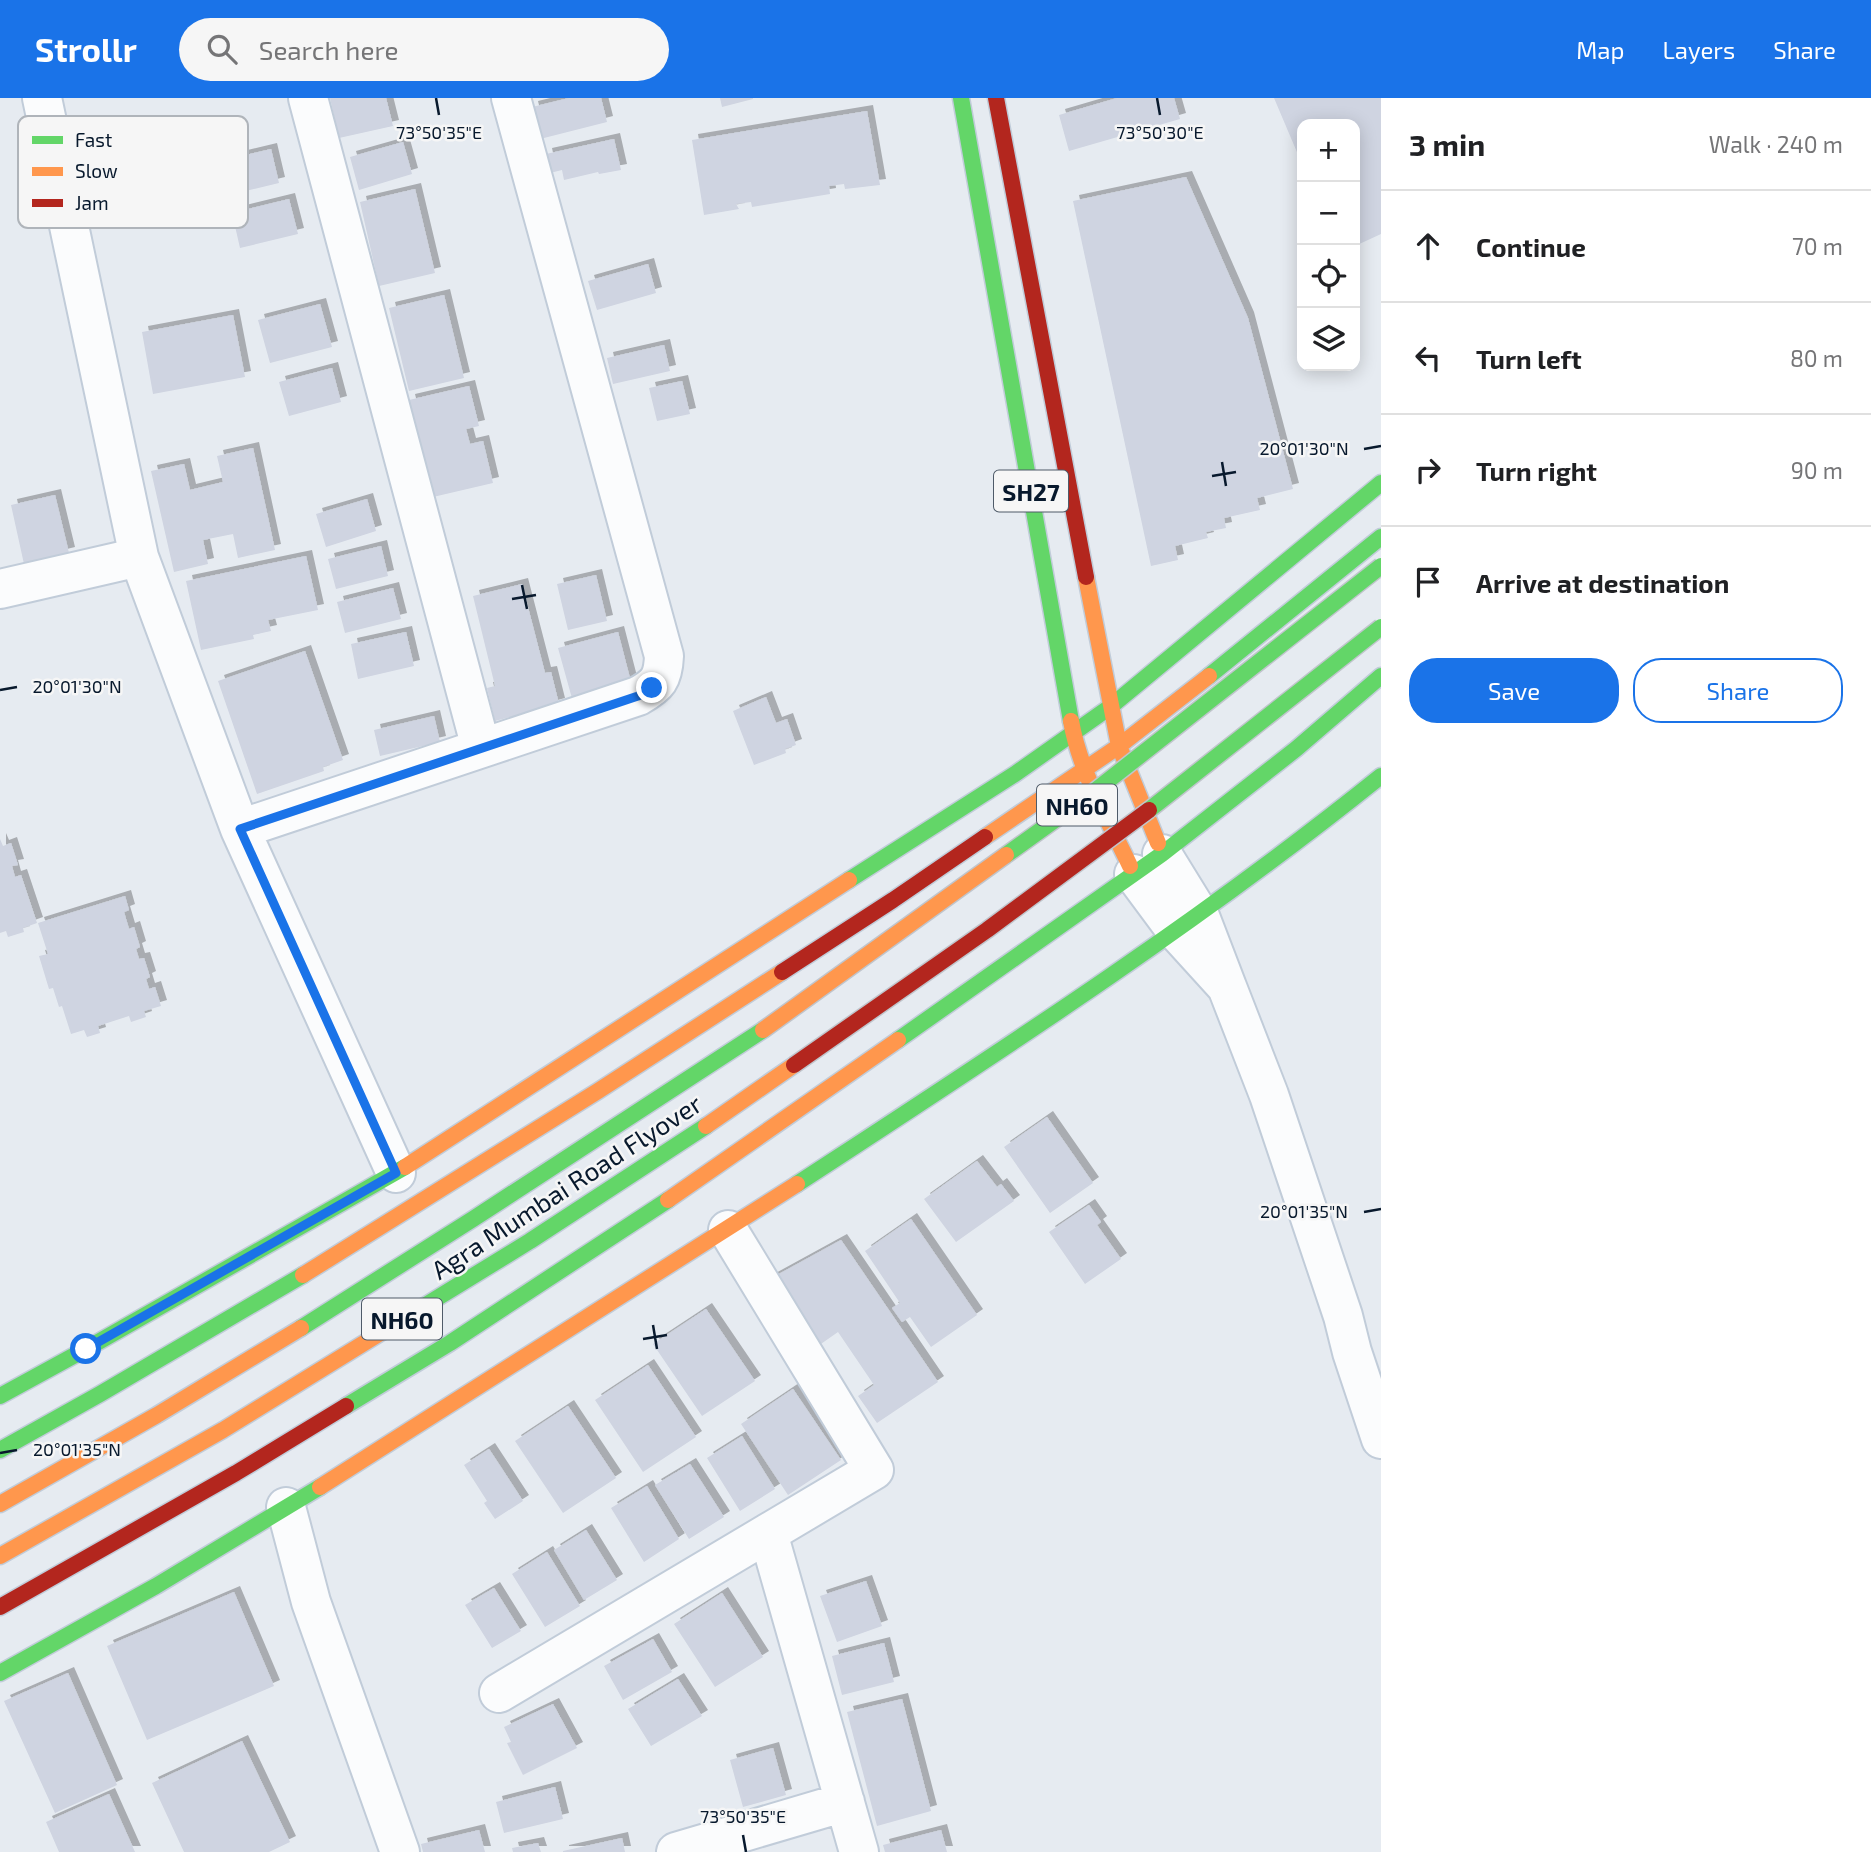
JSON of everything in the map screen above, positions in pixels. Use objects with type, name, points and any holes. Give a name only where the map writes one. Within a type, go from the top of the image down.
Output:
[{"type":"main road","name":"SH27","points":[[961,98],[1073,733],[1086,769],[1148,864]]},
{"type":"main road","name":"SH27","points":[[996,98],[1110,707],[1148,864]]},
{"type":"main road","points":[[0,1396],[396,1173],[1015,774],[1110,707],[1381,483]]},
{"type":"main road","points":[[0,1450],[318,1266],[552,1120],[893,900],[1119,746],[1381,537]]},
{"type":"main road","name":"Agra Mumbai Road Flyover","points":[[0,1504],[178,1403],[331,1309],[551,1170],[762,1030],[1091,794],[1381,566]]},
{"type":"main road","name":"Agra Mumbai Road Flyover","points":[[0,1556],[223,1430],[666,1153],[907,987],[1102,846],[1381,626]]},
{"type":"main road","points":[[0,1607],[236,1473],[450,1343],[662,1204],[1148,864],[1296,748],[1381,676]]},
{"type":"main road","points":[[0,1672],[75,1633],[286,1507],[728,1230],[1188,923],[1324,823],[1381,776]]},
{"type":"street","points":[[42,98],[46,116]]},
{"type":"street","points":[[308,98],[481,748]]},
{"type":"street","points":[[240,829],[638,696],[659,681],[664,656],[511,98]]},
{"type":"street","points":[[69,228],[139,557],[240,829],[396,1173]]},
{"type":"street","points":[[0,589],[139,557]]},
{"type":"street","points":[[1148,864],[1227,987],[1269,1095],[1381,1439]]},
{"type":"street","points":[[499,1693],[874,1470],[728,1230]]},
{"type":"street","points":[[286,1507],[311,1602],[400,1852]]},
{"type":"street","points":[[768,1533],[859,1852]]},
{"type":"street","points":[[676,1852],[845,1802]]},
{"type":"building","points":[[330,98],[386,98],[393,126],[339,138]]},
{"type":"building","points":[[569,98],[601,98],[607,122],[540,139],[532,107]]},
{"type":"building","points":[[720,98],[753,98],[753,99],[722,107]]},
{"type":"building","points":[[1117,98],[1174,98],[1180,119],[1069,151],[1059,115]]},
{"type":"building","points":[[1274,98],[1381,98],[1381,234],[1360,244],[1360,119],[1297,119],[1297,152]]},
{"type":"building","points":[[867,111],[880,185],[845,189],[844,184],[829,186],[830,194],[752,207],[751,202],[736,204],[739,209],[704,215],[692,140]]},
{"type":"building","points":[[614,139],[621,170],[564,180],[562,170],[550,173],[546,154]]},
{"type":"building","points":[[403,142],[412,174],[359,190],[350,157]]},
{"type":"building","points":[[271,149],[279,183],[248,190],[248,155]]},
{"type":"building","points":[[1186,177],[1248,318],[1293,489],[1257,498],[1260,510],[1224,518],[1226,528],[1206,532],[1208,538],[1175,546],[1178,560],[1151,566],[1073,201]]},
{"type":"building","points":[[415,189],[435,273],[379,286],[360,202]]},
{"type":"building","points":[[289,199],[298,234],[240,248],[235,228],[248,228],[248,209]]},
{"type":"building","points":[[648,264],[656,293],[597,310],[588,281]]},
{"type":"building","points":[[444,295],[464,378],[409,391],[389,308]]},
{"type":"building","points":[[320,304],[332,347],[270,363],[258,320]]},
{"type":"building","points":[[233,315],[245,377],[153,394],[142,332]]},
{"type":"building","points":[[664,345],[670,371],[613,384],[607,358]]},
{"type":"building","points":[[332,368],[341,402],[289,416],[279,382]]},
{"type":"building","points":[[682,381],[690,414],[657,421],[649,388]]},
{"type":"building","points":[[469,386],[479,426],[466,429],[470,444],[483,441],[493,483],[433,497],[409,400]]},
{"type":"building","points":[[253,448],[275,550],[238,558],[233,534],[203,540],[208,564],[174,572],[151,471],[184,464],[190,490],[223,482],[217,456]]},
{"type":"building","points":[[55,495],[69,553],[24,564],[11,505]]},
{"type":"building","points":[[367,499],[376,531],[326,547],[316,514]]},
{"type":"building","points":[[381,546],[388,576],[336,589],[328,559]]},
{"type":"building","points":[[306,556],[318,610],[268,620],[271,631],[253,635],[254,639],[201,650],[186,581]]},
{"type":"building","points":[[596,575],[607,621],[568,630],[557,584]]},
{"type":"building","points":[[522,584],[545,673],[551,672],[559,704],[495,721],[487,688],[495,686],[473,596]]},
{"type":"building","points":[[393,588],[401,619],[345,633],[337,602]]},
{"type":"building","points":[[406,632],[414,666],[358,679],[351,644]]},
{"type":"building","points":[[618,632],[632,686],[573,702],[558,648]]},
{"type":"building","points":[[305,651],[343,760],[323,767],[324,771],[257,794],[218,681]]},
{"type":"building","points":[[766,697],[776,723],[787,719],[796,745],[785,749],[786,753],[754,765],[733,711]]},
{"type":"building","points":[[434,716],[440,742],[380,756],[374,730]]},
{"type":"building","points":[[0,839],[3,846],[11,843],[18,865],[12,866],[15,877],[21,875],[37,923],[23,928],[24,932],[8,937],[6,931],[0,933]]},
{"type":"building","points":[[125,896],[129,910],[124,912],[129,929],[134,927],[140,947],[136,949],[139,959],[144,958],[150,977],[146,979],[149,989],[155,987],[161,1006],[144,1011],[146,1017],[131,1022],[129,1016],[98,1026],[100,1033],[87,1037],[84,1030],[71,1034],[62,1006],[59,1007],[53,988],[49,989],[39,956],[48,954],[38,923]]},
{"type":"building","points":[[1047,1117],[1093,1183],[1050,1213],[1004,1147]]},
{"type":"building","points":[[977,1161],[997,1187],[1001,1184],[1014,1201],[956,1242],[924,1199]]},
{"type":"building","points":[[1089,1205],[1101,1222],[1097,1225],[1121,1259],[1085,1284],[1049,1232]]},
{"type":"building","points":[[911,1219],[977,1315],[931,1347],[910,1317],[902,1322],[892,1308],[900,1303],[865,1251]]},
{"type":"building","points":[[841,1240],[938,1382],[877,1423],[858,1396],[874,1385],[838,1332],[818,1346],[757,1286]]},
{"type":"building","points":[[706,1309],[755,1381],[702,1416],[653,1344]]},
{"type":"building","points":[[648,1365],[696,1437],[643,1472],[595,1400]]},
{"type":"building","points":[[793,1389],[841,1460],[788,1495],[741,1424]]},
{"type":"building","points":[[568,1406],[616,1478],[563,1513],[515,1441]]},
{"type":"building","points":[[742,1436],[775,1489],[740,1511],[707,1458]]},
{"type":"building","points":[[489,1449],[523,1501],[495,1519],[464,1465]]},
{"type":"building","points":[[690,1464],[724,1517],[689,1539],[655,1485]]},
{"type":"building","points":[[647,1486],[679,1539],[644,1562],[611,1508]]},
{"type":"building","points":[[586,1530],[617,1580],[584,1600],[554,1550]]},
{"type":"building","points":[[547,1552],[580,1606],[545,1627],[512,1574]]},
{"type":"building","points":[[866,1581],[882,1626],[837,1642],[820,1596]]},
{"type":"building","points":[[494,1588],[521,1631],[492,1648],[465,1605]]},
{"type":"building","points":[[234,1592],[274,1686],[147,1740],[107,1646]]},
{"type":"building","points":[[722,1593],[763,1657],[715,1687],[674,1624]]},
{"type":"building","points":[[653,1639],[672,1672],[623,1700],[604,1666]]},
{"type":"building","points":[[884,1643],[894,1682],[842,1695],[832,1656]]},
{"type":"building","points":[[68,1673],[117,1785],[55,1813],[4,1701]]},
{"type":"building","points":[[678,1679],[702,1716],[651,1746],[628,1709]]},
{"type":"building","points":[[902,1699],[931,1811],[877,1826],[847,1712]]},
{"type":"building","points":[[553,1704],[577,1748],[523,1775],[507,1743],[511,1742],[504,1727]]},
{"type":"building","points":[[242,1741],[290,1842],[269,1852],[184,1852],[152,1783]]},
{"type":"building","points":[[773,1748],[786,1795],[743,1807],[730,1760]]},
{"type":"building","points":[[555,1787],[563,1819],[504,1833],[496,1802]]},
{"type":"building","points":[[109,1794],[135,1852],[59,1852],[46,1822]]},
{"type":"building","points":[[479,1830],[485,1852],[423,1852],[421,1844]]},
{"type":"building","points":[[941,1830],[947,1852],[885,1852],[883,1845]]},
{"type":"building","points":[[622,1838],[625,1852],[563,1852],[563,1851]]},
{"type":"building","points":[[538,1843],[541,1852],[513,1852],[512,1848]]},
{"type":"traffic: fast","points":[[961,98],[1071,721]]},
{"type":"traffic: fast","points":[[849,880],[1015,774],[1110,707],[1381,483]]},
{"type":"traffic: fast","points":[[1209,676],[1381,537]]},
{"type":"traffic: fast","points":[[1006,855],[1091,794],[1381,566]]},
{"type":"traffic: fast","points":[[1149,810],[1381,627]]},
{"type":"traffic: fast","points":[[898,1040],[1162,854],[1296,749],[1381,676]]},
{"type":"traffic: fast","points":[[797,1184],[1094,987],[1240,884],[1381,776]]},
{"type":"traffic: fast","points":[[301,1328],[763,1030]]},
{"type":"traffic: fast","points":[[395,1324],[530,1241],[706,1126]]},
{"type":"traffic: fast","points":[[0,1396],[405,1167]]},
{"type":"traffic: fast","points":[[346,1406],[450,1343],[668,1200]]},
{"type":"traffic: fast","points":[[0,1450],[303,1275]]},
{"type":"traffic: fast","points":[[0,1673],[156,1586],[320,1487]]},
{"type":"traffic: slow","points":[[1086,577],[1119,746],[1158,843]]},
{"type":"traffic: slow","points":[[985,837],[1119,746],[1209,676]]},
{"type":"traffic: slow","points":[[1071,721],[1088,777],[1130,866]]},
{"type":"traffic: slow","points":[[763,1030],[1006,855]]},
{"type":"traffic: slow","points":[[405,1167],[849,880]]},
{"type":"traffic: slow","points":[[303,1275],[598,1091],[782,972]]},
{"type":"traffic: slow","points":[[668,1200],[898,1040]]},
{"type":"traffic: slow","points":[[706,1126],[794,1065]]},
{"type":"traffic: slow","points":[[320,1487],[797,1184]]},
{"type":"traffic: slow","points":[[0,1556],[223,1430],[395,1324]]},
{"type":"traffic: slow","points":[[0,1504],[157,1415],[301,1328]]},
{"type":"traffic: jam","points":[[996,98],[1086,577]]},
{"type":"traffic: jam","points":[[794,1065],[987,930],[1149,810]]},
{"type":"traffic: jam","points":[[782,972],[985,837]]},
{"type":"traffic: jam","points":[[0,1607],[236,1473],[346,1406]]},
{"type":"route","points":[[86,1349],[396,1173],[240,829],[638,696],[652,688]]}]
